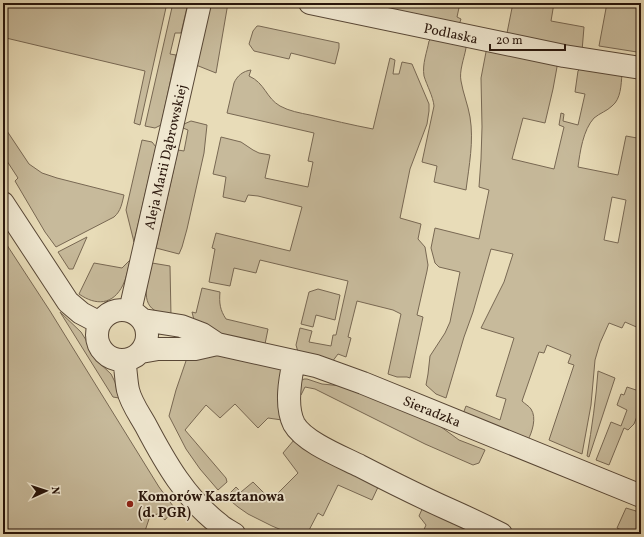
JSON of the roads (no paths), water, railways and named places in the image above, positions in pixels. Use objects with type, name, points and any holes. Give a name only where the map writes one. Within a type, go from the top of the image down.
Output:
[{"type":"street","name":"Aleja Marii Dąbrowskiej","points":[[136,315],[200,3]]},
{"type":"street","name":"Podlaska","points":[[310,3],[564,56],[641,68]]},
{"type":"street","points":[[3,203],[68,302],[81,313],[100,323]]},
{"type":"street","points":[[121,309],[136,315],[146,327],[148,336],[146,344],[132,356],[116,359],[107,355],[101,349],[97,332],[100,323],[105,316],[112,311],[121,309]]},
{"type":"street","name":"Sieradzka","points":[[136,315],[190,329],[202,334],[217,344],[316,366],[363,383],[641,496]]},
{"type":"street","name":"Sieradzka","points":[[132,356],[158,349],[195,349],[217,344]]},
{"type":"street","points":[[132,356],[128,390],[132,401],[156,446],[183,487],[197,504],[218,524],[234,534]]},
{"type":"street","points":[[294,361],[290,377],[289,406],[292,419],[300,432],[323,447],[447,509],[501,534]]},
{"type":"place","name":"Komorów Kasztanowa (d. PGR)","points":[[130,504]]}]
